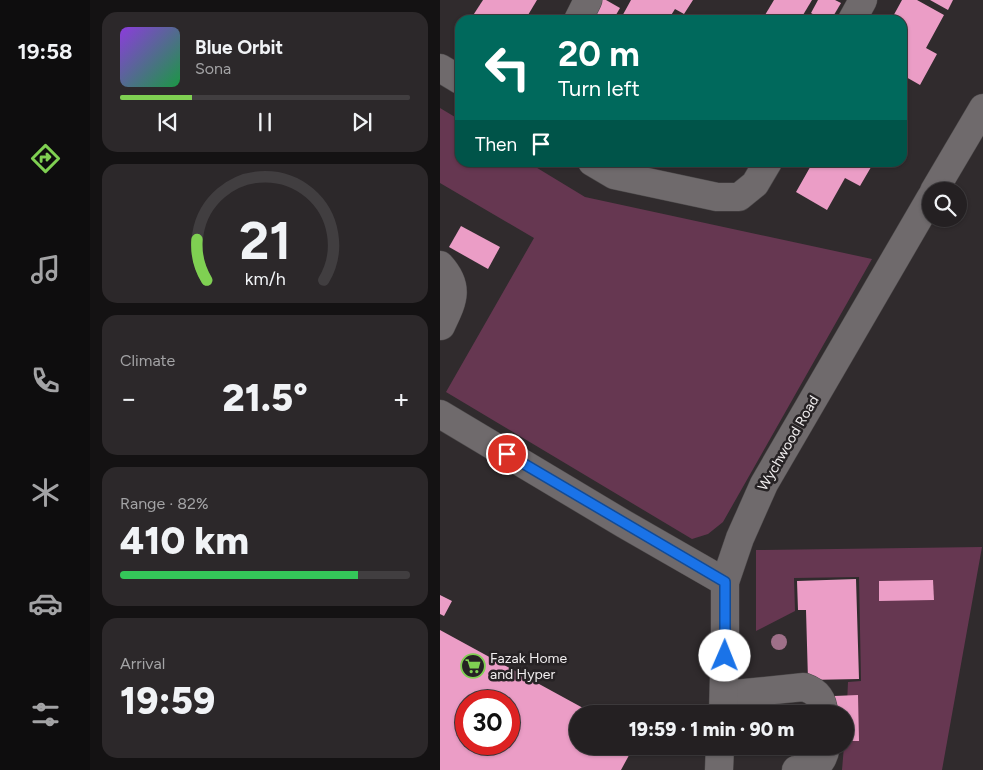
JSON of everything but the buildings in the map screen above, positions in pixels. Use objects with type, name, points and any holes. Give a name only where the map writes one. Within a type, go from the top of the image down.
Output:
[{"type":"street","points":[[580,15],[588,0]]},
{"type":"street","points":[[855,15],[863,0]]},
{"type":"street","points":[[440,68],[455,77]]},
{"type":"street","points":[[939,182],[983,108]]},
{"type":"street","points":[[600,167],[614,175],[717,197],[739,197],[755,184],[765,167]]},
{"type":"street","name":"Wychwood Road","points":[[723,704],[725,582],[740,538],[764,484],[922,212]]},
{"type":"street","points":[[440,265],[445,270],[454,292],[453,300],[441,326]]},
{"type":"street","points":[[440,414],[725,582]]},
{"type":"street","points":[[723,704],[804,687],[814,691],[823,701],[823,705]]},
{"type":"street","points":[[719,770],[720,755]]},
{"type":"street","points":[[796,770],[815,767],[823,760],[824,755]]},
{"type":"shaded area","points":[[440,108],[455,117],[455,167],[536,167],[585,197],[872,259],[723,522],[708,534],[692,539],[446,392],[534,238],[440,183]]},
{"type":"shaded area","points":[[982,547],[942,770],[842,770],[843,755],[854,755],[854,705],[847,705],[848,682],[861,681],[859,577],[794,578],[795,611],[756,631],[756,550]]},
{"type":"place","name":"Fazak Home and Hyper","points":[[473,666]]},
{"type":"route","points":[[507,454],[725,582],[725,656]]}]
